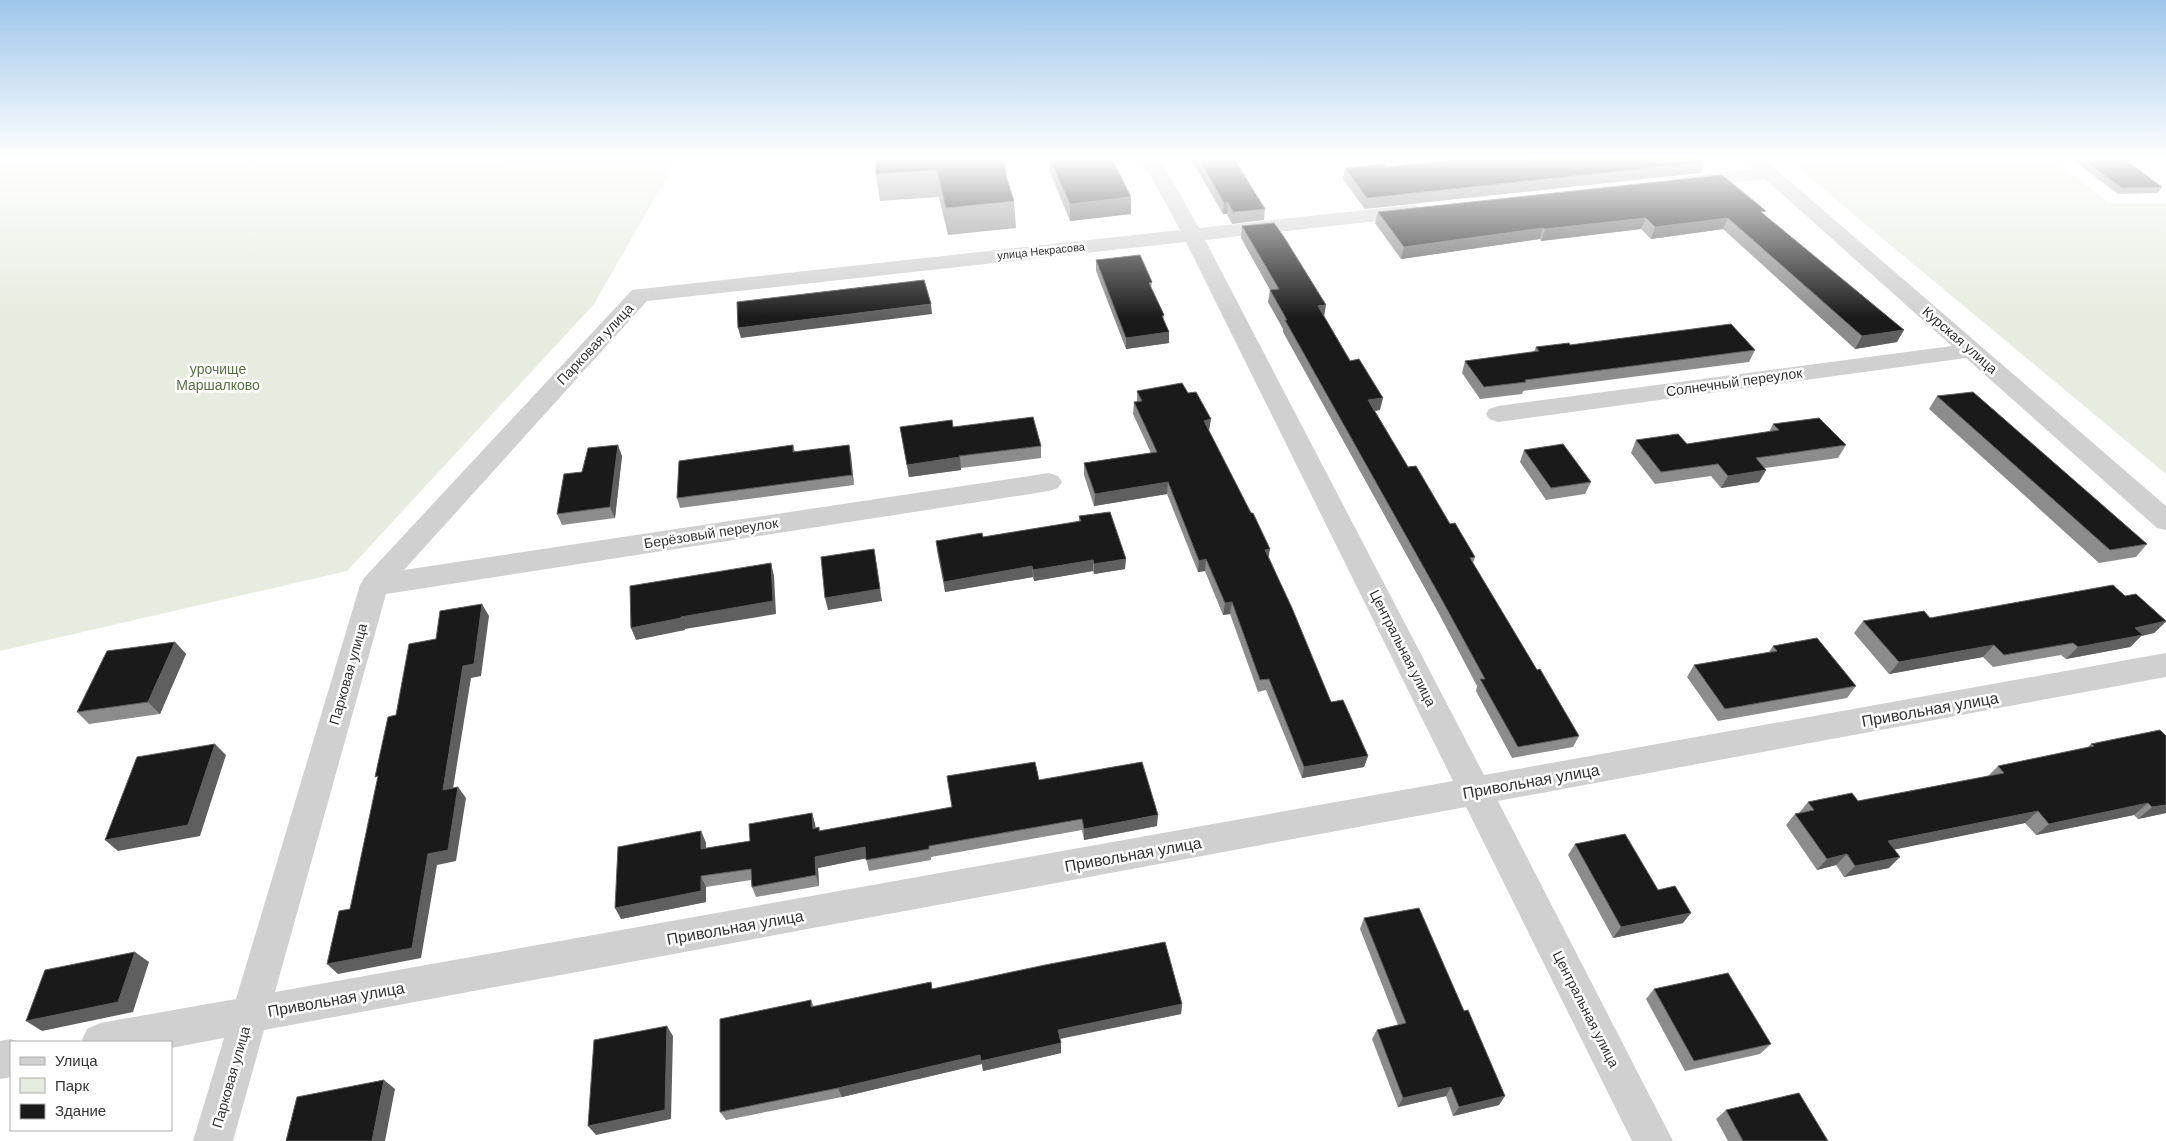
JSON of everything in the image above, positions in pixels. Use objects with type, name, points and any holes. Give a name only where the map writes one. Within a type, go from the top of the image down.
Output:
[{"type":"street","name":"Центральная улица","points":[[1180,212],[1476,791],[1652,1141]]},
{"type":"street","name":"улица Некрасова","points":[[640,295],[1407,212]]},
{"type":"street","name":"Курская улица","points":[[1815,212],[2166,521]]},
{"type":"street","name":"Парковая улица","points":[[213,1141],[374,585],[640,295]]},
{"type":"street","name":"Солнечный переулок","points":[[1498,414],[1971,350]]},
{"type":"street","name":"Берёзовый переулок","points":[[374,585],[1049,482]]},
{"type":"street","name":"Привольная улица","points":[[106,1041],[2166,665]]},
{"type":"green space","name":"урочище Маршалково","points":[[0,212],[647,212],[594,304],[347,571],[0,651]]},
{"type":"green space","points":[[1851,212],[2166,212],[2166,474]]},
{"type":"building","points":[[1378,212],[1761,212],[1904,330],[1862,336],[1728,218],[1655,227],[1646,218],[1543,228],[1404,247]]},
{"type":"building","points":[[1274,223],[1326,305],[1318,306],[1350,361],[1359,359],[1383,398],[1368,400],[1408,467],[1416,466],[1450,524],[1455,523],[1475,557],[1470,558],[1537,670],[1540,669],[1579,736],[1518,747],[1480,679],[1485,679],[1442,600],[1285,320],[1287,320],[1270,290],[1279,289],[1242,226]]},
{"type":"building","points":[[1140,255],[1152,282],[1149,283],[1164,315],[1162,316],[1169,332],[1126,338],[1096,260]]},
{"type":"building","points":[[924,280],[931,304],[738,328],[737,302]]},
{"type":"building","points":[[1731,324],[1755,350],[1484,387],[1465,361],[1539,351],[1536,347],[1569,343],[1570,345]]},
{"type":"building","points":[[1182,383],[1188,393],[1196,392],[1211,419],[1204,421],[1270,549],[1265,550],[1292,608],[1331,702],[1343,700],[1368,756],[1304,767],[1269,679],[1260,680],[1232,602],[1225,603],[1206,559],[1199,561],[1168,482],[1095,494],[1084,463],[1157,452],[1134,402],[1142,401],[1137,391]]},
{"type":"building","points":[[1973,392],[2147,544],[2110,550],[1937,396]]},
{"type":"building","points":[[1033,417],[1041,446],[959,456],[907,465],[900,427],[952,420],[953,427]]},
{"type":"building","points":[[1819,418],[1846,445],[1756,458],[1766,470],[1728,476],[1718,464],[1661,472],[1636,440],[1678,434],[1687,444],[1779,430],[1773,424]]},
{"type":"building","points":[[1563,444],[1591,482],[1551,488],[1524,450]]},
{"type":"building","points":[[618,445],[610,507],[557,514],[564,474],[582,472],[588,448]]},
{"type":"building","points":[[793,445],[793,452],[849,445],[852,475],[677,498],[679,461]]},
{"type":"building","points":[[1110,512],[1126,559],[1094,564],[1093,560],[1033,570],[1032,566],[944,582],[936,541],[982,533],[983,537],[1081,521],[1079,516]]},
{"type":"building","points":[[874,549],[880,589],[825,598],[821,557]]},
{"type":"building","points":[[771,563],[773,601],[631,628],[630,586]]},
{"type":"building","points":[[2113,585],[2125,596],[2136,594],[2166,621],[2135,628],[2143,635],[2078,647],[2073,643],[2004,655],[1994,645],[1899,662],[1863,621],[1924,611],[1930,618]]},
{"type":"building","points":[[482,604],[474,664],[463,666],[443,790],[458,787],[448,850],[428,854],[412,948],[327,964],[339,911],[350,909],[378,776],[375,777],[388,717],[396,715],[409,644],[436,639],[440,611]]},
{"type":"building","points":[[1817,638],[1856,686],[1725,709],[1694,665],[1777,651],[1773,646]]},
{"type":"building","points":[[175,642],[148,702],[77,712],[107,651]]},
{"type":"building","points":[[2160,730],[2166,736],[2166,805],[2152,807],[2148,803],[2049,824],[2038,811],[1888,841],[1900,857],[1855,866],[1847,854],[1827,859],[1795,814],[1814,810],[1808,802],[1852,793],[1858,801],[2004,773],[1998,766]]},
{"type":"building","points":[[215,744],[188,825],[105,840],[137,757]]},
{"type":"building","points":[[1035,762],[1039,780],[1142,762],[1158,815],[1084,829],[1082,819],[929,846],[929,849],[866,860],[865,847],[815,857],[816,875],[752,887],[751,869],[701,876],[701,891],[615,908],[618,847],[701,831],[701,849],[750,841],[749,824],[812,813],[813,829],[819,827],[819,831],[952,807],[947,776]]},
{"type":"building","points":[[1625,834],[1658,890],[1675,886],[1691,913],[1621,927],[1575,844]]},
{"type":"building","points":[[1419,908],[1464,1011],[1468,1010],[1505,1096],[1459,1107],[1451,1087],[1403,1098],[1377,1030],[1406,1023],[1364,918]]},
{"type":"building","points":[[1165,942],[1182,1004],[1058,1030],[1061,1043],[981,1061],[980,1055],[838,1088],[720,1112],[720,1019],[811,1000],[811,1007],[931,982],[932,989]]},
{"type":"building","points":[[135,952],[118,1002],[26,1021],[45,970]]},
{"type":"building","points":[[1728,973],[1771,1044],[1694,1061],[1654,989]]},
{"type":"building","points":[[667,1026],[665,1110],[588,1126],[594,1040]]},
{"type":"building","points":[[384,1080],[372,1141],[286,1141],[297,1097]]},
{"type":"building","points":[[1799,1093],[1828,1141],[1743,1141],[1726,1110]]}]
